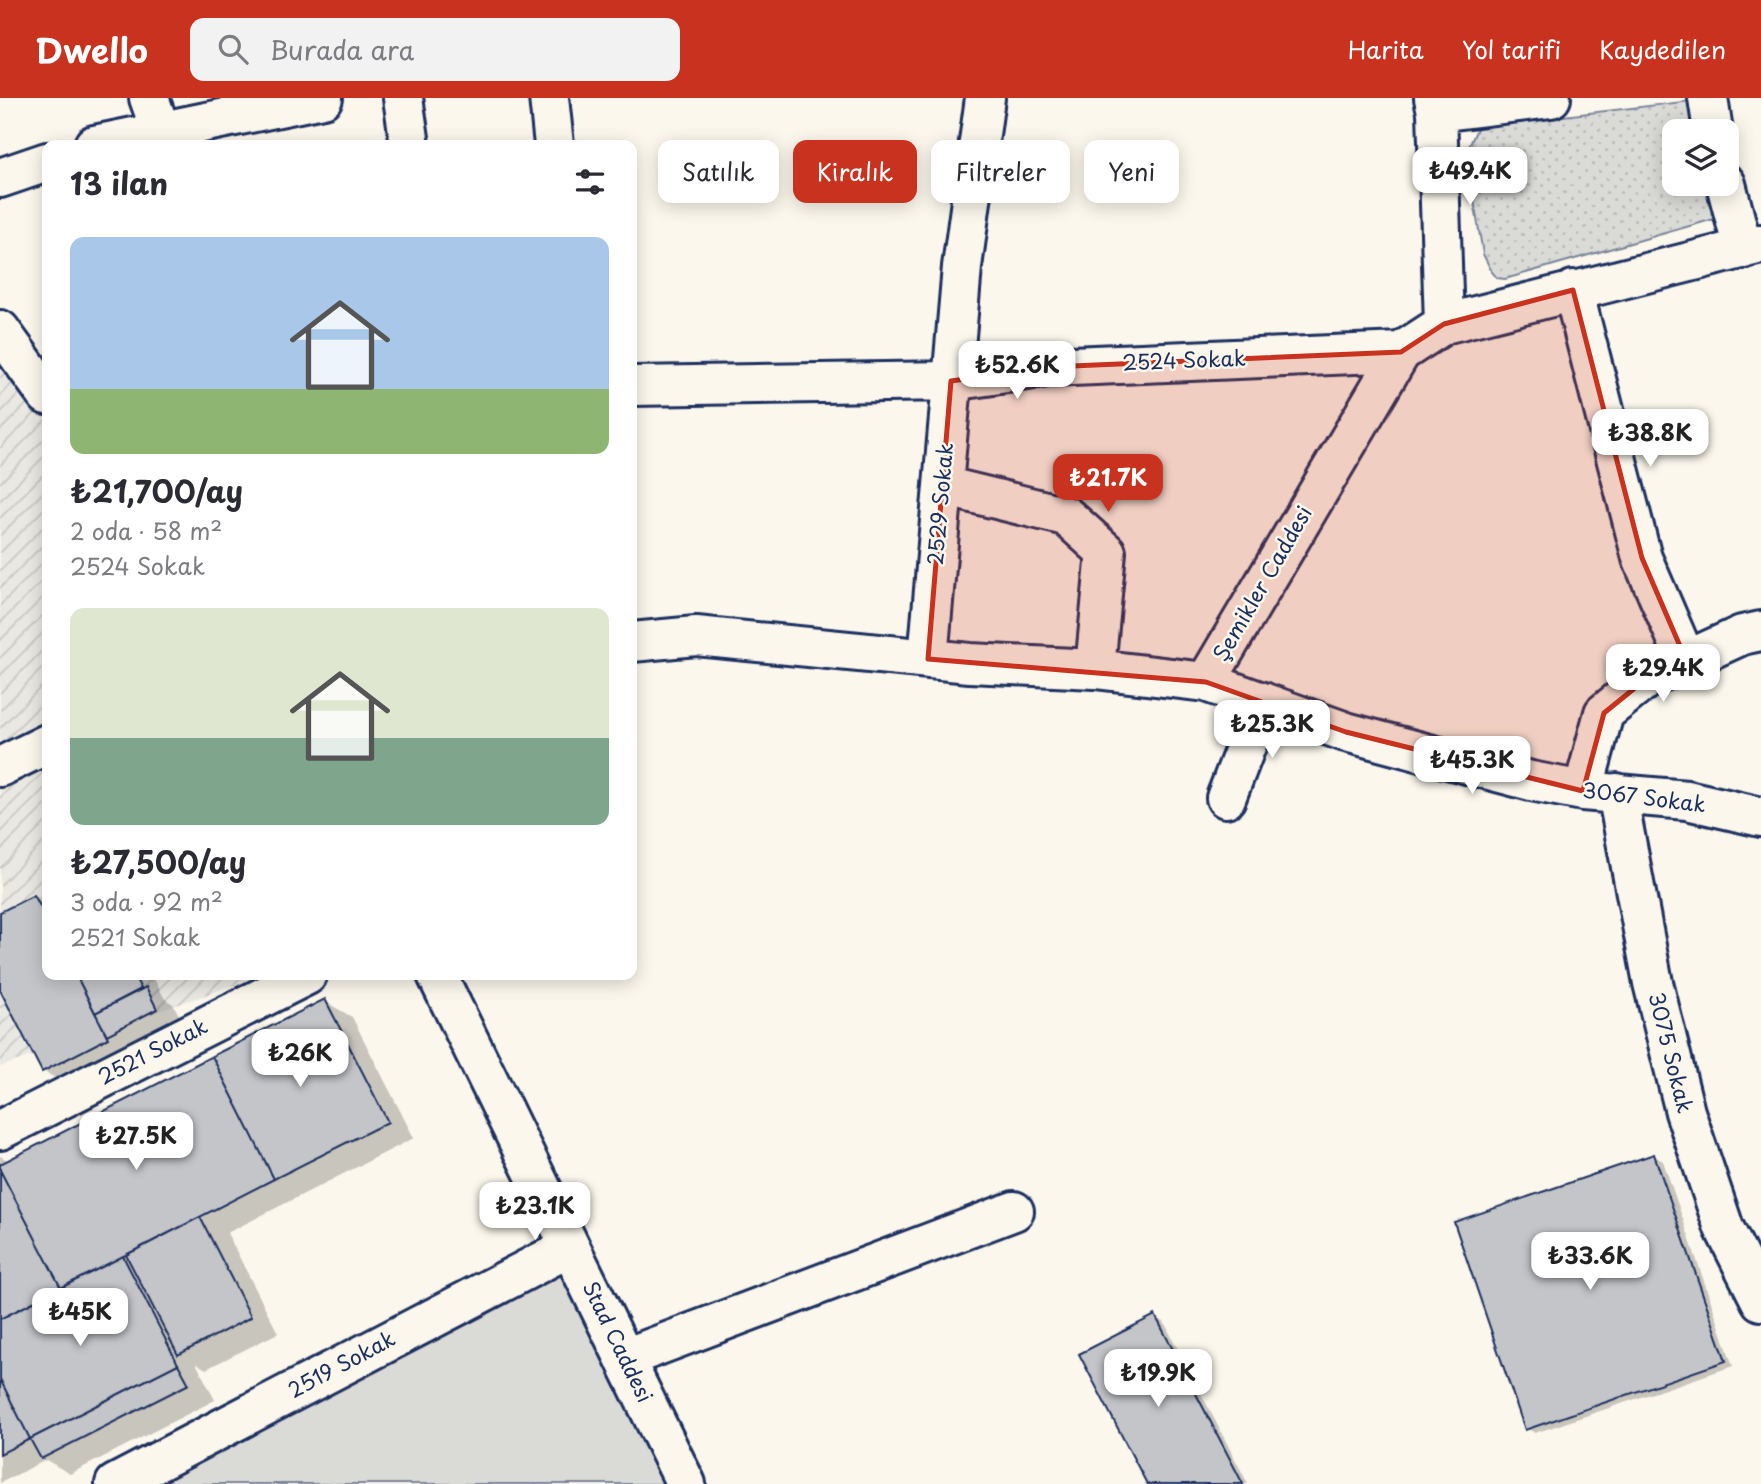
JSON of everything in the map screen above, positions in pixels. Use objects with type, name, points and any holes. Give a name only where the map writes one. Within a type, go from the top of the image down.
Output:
[{"type":"street","points":[[110,140],[159,125],[323,98]]},
{"type":"street","points":[[403,98],[409,140]]},
{"type":"street","points":[[549,98],[553,140]]},
{"type":"street","name":"2529 Sokak","points":[[928,659],[962,267],[985,98]]},
{"type":"street","points":[[1444,324],[1435,105],[1551,98]]},
{"type":"street","points":[[1708,98],[1711,119]]},
{"type":"street","points":[[0,178],[42,164]]},
{"type":"street","points":[[1731,196],[1752,247]]},
{"type":"street","name":"Şemikler Caddesi","points":[[637,642],[696,636],[928,659],[1095,669],[1206,682],[1401,352],[1444,324],[1752,247]]},
{"type":"street","points":[[1573,290],[1642,558],[1686,660]]},
{"type":"street","points":[[0,330],[42,388]]},
{"type":"street","name":"2524 Sokak","points":[[637,386],[951,381],[1048,367],[1401,352]]},
{"type":"street","points":[[943,486],[1066,516],[1106,552],[1095,669]]},
{"type":"street","points":[[1600,792],[1604,713],[1646,679],[1742,635],[1761,631]]},
{"type":"street","name":"3067 Sokak","points":[[1206,682],[1346,732],[1531,781],[1600,792],[1687,800],[1761,817]]},
{"type":"street","points":[[1226,798],[1263,702]]},
{"type":"street","points":[[0,767],[42,746]]},
{"type":"street","name":"3075 Sokak","points":[[1600,792],[1653,983],[1685,1112],[1724,1228],[1761,1301]]},
{"type":"street","name":"2521 Sokak","points":[[0,1130],[297,980]]},
{"type":"street","name":"Stad Caddesi","points":[[439,980],[685,1484]]},
{"type":"street","points":[[625,1358],[1013,1211]]},
{"type":"street","name":"2519 Sokak","points":[[115,1484],[570,1247]]},
{"type":"highlighted area","points":[[1573,290],[1642,558],[1686,660],[1646,679],[1604,713],[1583,791],[1346,732],[1206,682],[928,659],[951,381],[1048,367],[1401,352],[1444,324]]},
{"type":"shaded area","points":[[1691,101],[1695,119],[1662,119],[1662,196],[1710,196],[1714,219],[1505,279],[1497,278],[1483,254],[1466,154],[1478,126]]},
{"type":"shaded area","points":[[0,341],[42,401],[42,980],[248,980],[0,1067]]},
{"type":"shaded area","points":[[570,1247],[679,1484],[121,1484]]},
{"type":"building","points":[[34,895],[42,910],[42,980],[79,980],[108,1038],[42,1072],[0,990],[0,912]]},
{"type":"building","points":[[78,980],[136,980],[141,989],[95,1013]]},
{"type":"building","points":[[146,987],[157,1009],[107,1035],[95,1013]]},
{"type":"building","points":[[325,999],[388,1122],[274,1179],[212,1056]]},
{"type":"building","points":[[212,1056],[274,1179],[61,1288],[0,1170],[0,1164]]},
{"type":"building","points":[[1654,1154],[1726,1361],[1525,1430],[1454,1222]]},
{"type":"building","points":[[0,1170],[61,1288],[0,1319]]},
{"type":"building","points":[[200,1217],[251,1317],[178,1355],[126,1255]]},
{"type":"building","points":[[123,1256],[178,1364],[30,1439],[0,1379],[0,1319]]},
{"type":"building","points":[[1155,1315],[1243,1484],[1147,1484],[1079,1354]]},
{"type":"building","points":[[178,1364],[189,1384],[41,1459],[30,1439]]},
{"type":"building","points":[[0,1379],[30,1439],[0,1454]]}]
